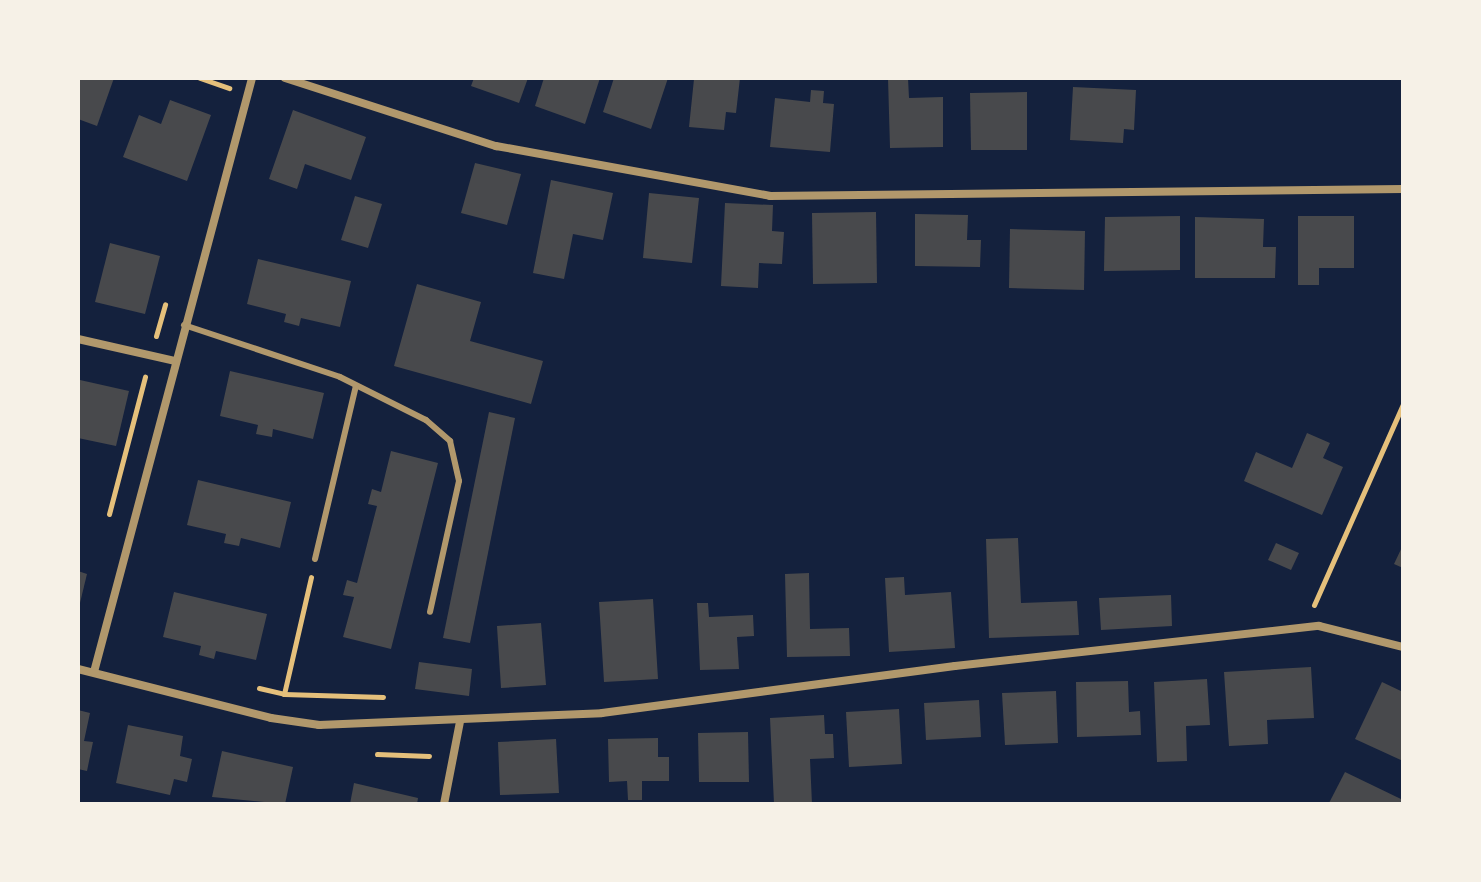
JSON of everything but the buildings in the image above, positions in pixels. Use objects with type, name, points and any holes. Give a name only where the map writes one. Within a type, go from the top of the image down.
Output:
[{"type":"street","points":[[94,672],[252,78]]},
{"type":"street","points":[[285,78],[496,146],[770,196],[1403,189]]},
{"type":"street","points":[[78,339],[175,361]]},
{"type":"street","points":[[78,669],[271,718],[319,725],[460,722],[602,713],[955,666],[1319,626],[1403,647]]},
{"type":"street","points":[[444,804],[460,722]]},
{"type":"lane","points":[[184,325],[254,345],[356,386],[426,420],[450,441],[459,481],[430,612]]},
{"type":"lane","points":[[315,559],[356,386]]},
{"type":"path","points":[[1304,628],[1403,404]]},
{"type":"path","points":[[253,687],[284,694],[315,559]]},
{"type":"path","points":[[377,754],[430,753],[427,766]]}]
